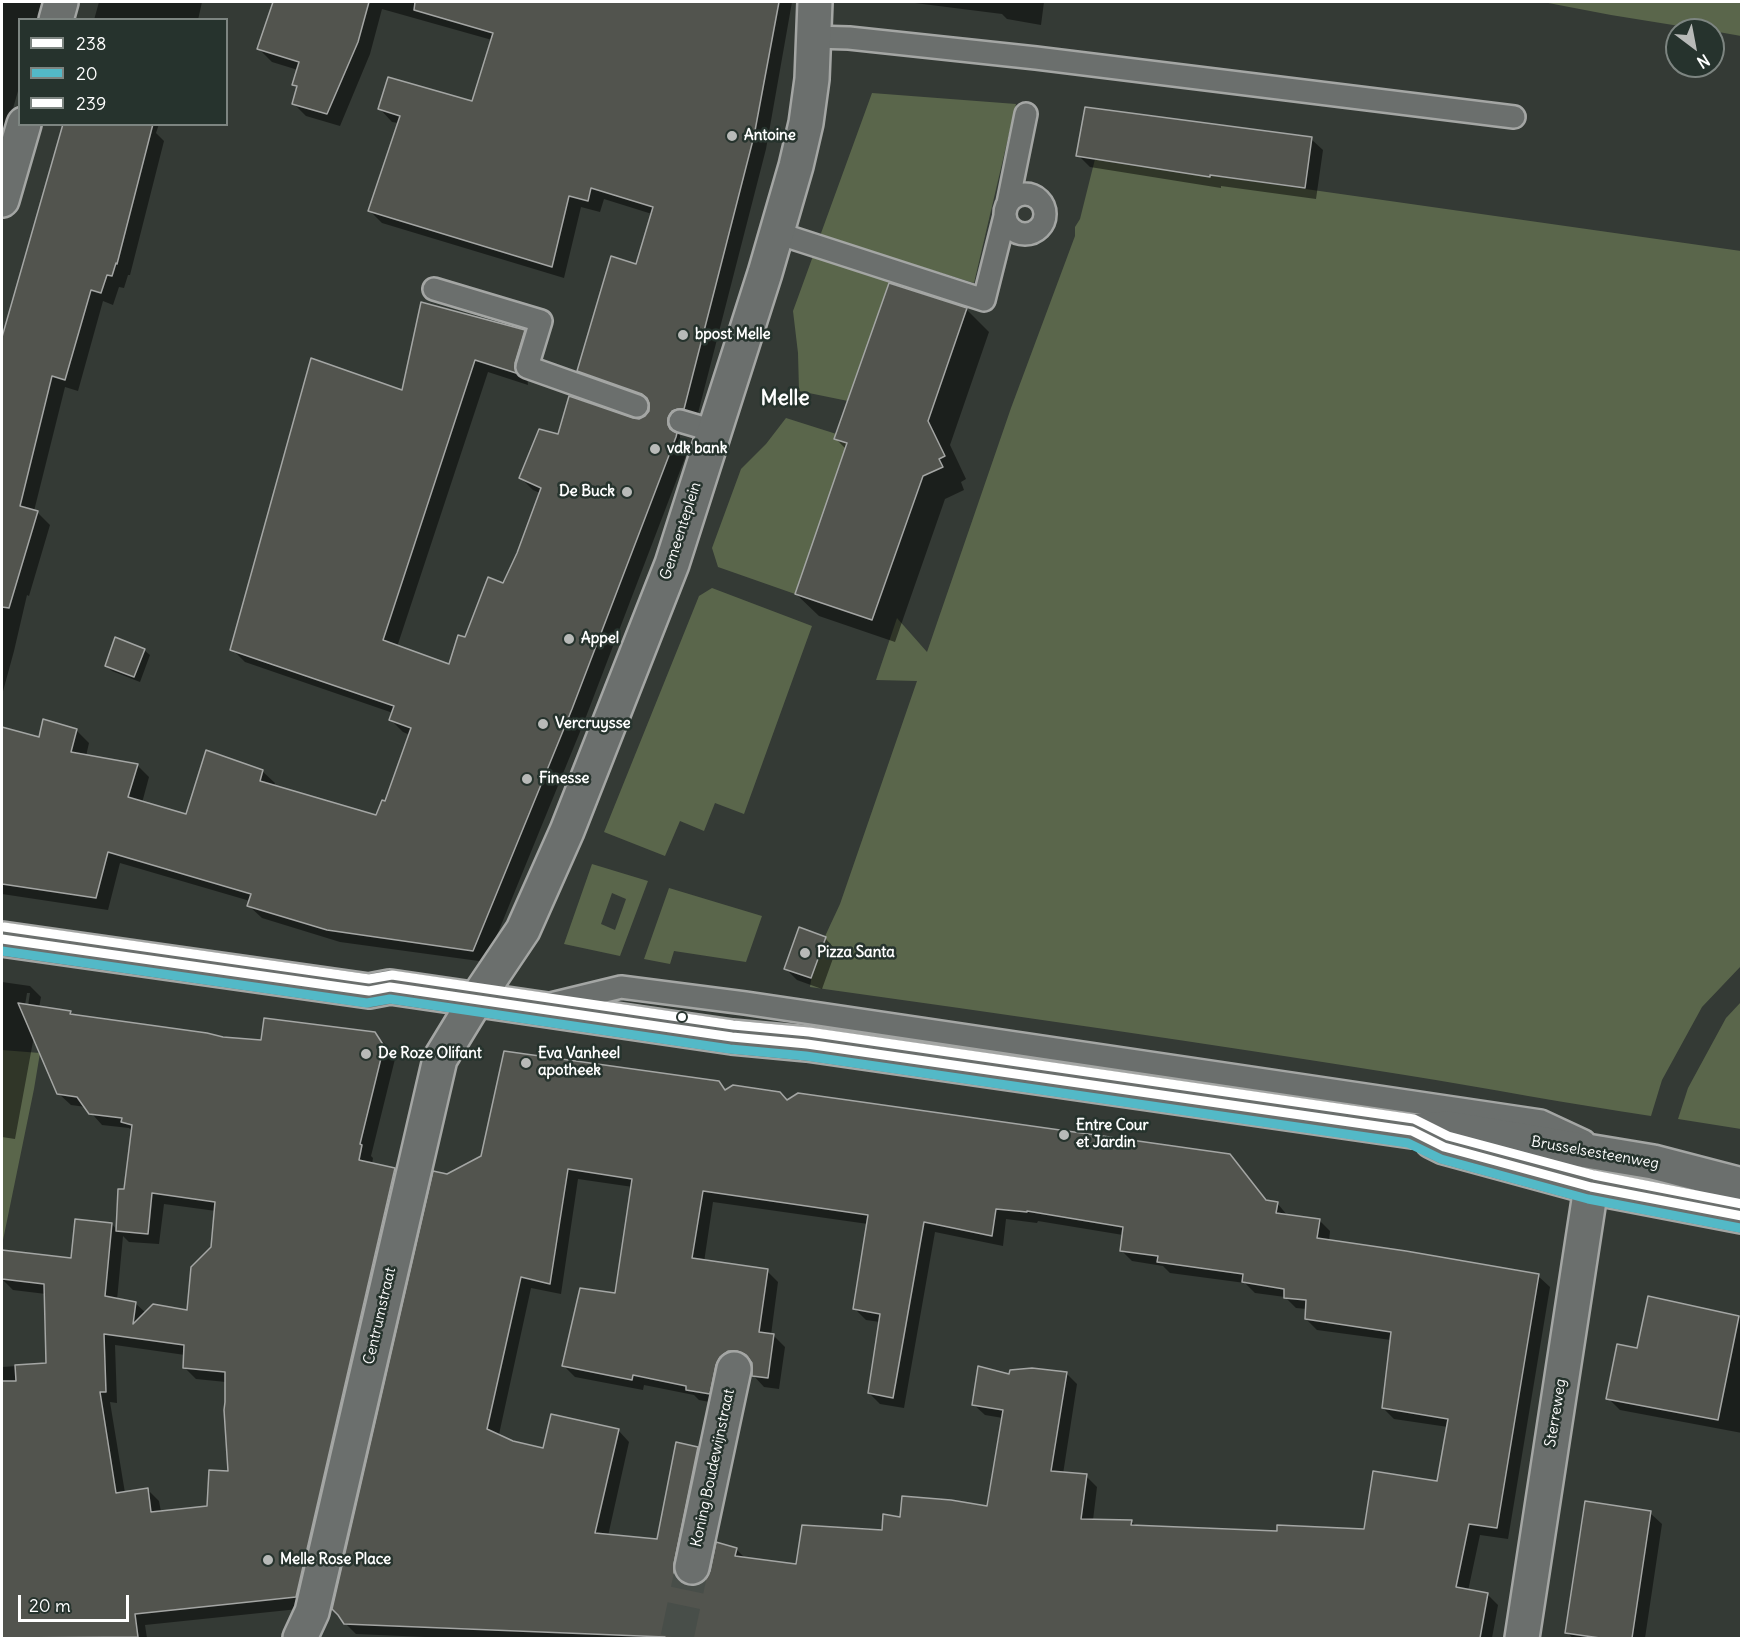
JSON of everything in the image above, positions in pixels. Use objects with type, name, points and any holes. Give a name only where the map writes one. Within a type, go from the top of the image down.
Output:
[{"type":"main road","points":[[57,18],[61,2]]},
{"type":"main road","name":"Gemeenteplein","points":[[476,1000],[523,930],[567,831],[672,564],[796,166],[806,123],[812,79],[815,2]]},
{"type":"main road","points":[[2,200],[23,126]]},
{"type":"main road","name":"Brusselsesteenweg","points":[[2,939],[369,991],[390,987],[1412,1131],[1448,1128],[1653,1162],[1742,1185]]},
{"type":"main road","name":"Centrumstraat","points":[[300,1638],[312,1612],[440,1059],[476,1000]]},
{"type":"main road","name":"Brusselsesteenweg","points":[[1412,1131],[1444,1147],[1590,1187],[1742,1216]]},
{"type":"main road","name":"Sterreweg","points":[[1522,1638],[1590,1187]]},
{"type":"main road","name":"Koning Boudewijnstraat","points":[[692,1567],[734,1368]]},
{"type":"lane","points":[[813,37],[849,38],[1047,59],[1514,117]]},
{"type":"lane","points":[[777,233],[984,300],[1007,210],[1026,114]]},
{"type":"lane","points":[[434,289],[541,321],[527,367],[637,406]]},
{"type":"lane","points":[[680,421],[714,431]]},
{"type":"lane","points":[[536,1008],[621,987],[745,1003],[1541,1122],[1618,1156]]},
{"type":"green space","points":[[1543,2],[1741,2],[1741,36],[1725,33],[1725,18],[1665,18],[1665,24]]},
{"type":"green space","points":[[872,93],[1016,104],[974,283],[820,236]]},
{"type":"green space","points":[[1095,159],[1741,251],[1741,966],[1702,1007],[1662,1080],[1651,1116],[1256,1052],[810,987],[818,955],[840,904],[917,681],[876,680],[897,618],[927,652],[1011,408],[1075,236],[1075,227],[1080,219]]},
{"type":"green space","points":[[813,256],[890,280],[848,401],[799,391],[798,353],[793,311]]},
{"type":"green space","points":[[786,418],[849,438],[795,594],[718,567],[712,548],[741,469],[766,444]]},
{"type":"green space","points":[[712,588],[812,626],[744,814],[715,803],[704,831],[680,821],[665,856],[604,832],[699,596]]},
{"type":"green space","points":[[592,864],[648,881],[620,956],[564,944]],"holes":[[[612,893],[626,899],[615,930],[601,924]]]},
{"type":"green space","points":[[669,888],[762,916],[746,962],[674,951],[670,964],[644,959]]},
{"type":"green space","points":[[1741,1002],[1741,1129],[1678,1119],[1688,1088],[1726,1018]]},
{"type":"green space","points":[[2,1050],[40,1053],[2,1245]]},
{"type":"building","points":[[273,2],[369,2],[358,42],[327,114],[292,104],[297,86],[292,85],[299,62],[257,49]]},
{"type":"building","points":[[415,2],[779,2],[754,136],[684,409],[672,411],[668,418],[668,425],[677,433],[676,437],[572,709],[473,951],[327,930],[247,906],[251,894],[108,852],[96,898],[2,884],[2,727],[39,737],[43,719],[77,729],[71,752],[138,764],[128,797],[186,814],[206,750],[263,770],[260,781],[376,815],[382,800],[385,801],[411,728],[389,720],[394,706],[230,650],[311,358],[402,390],[421,302],[525,330],[515,363],[516,373],[475,360],[383,640],[449,664],[458,635],[465,637],[488,577],[503,583],[517,553],[541,488],[519,478],[539,429],[558,434],[569,396],[633,418],[639,419],[649,411],[647,398],[642,394],[577,371],[611,256],[636,264],[653,207],[591,188],[588,201],[569,196],[552,267],[368,211],[400,116],[378,109],[388,77],[472,101],[493,33],[414,10]]},
{"type":"building","points":[[1085,107],[1312,137],[1305,188],[1210,175],[1210,177],[1076,156]]},
{"type":"building","points":[[62,126],[152,126],[117,264],[112,276],[107,275],[101,293],[91,290],[65,380],[52,376],[20,506],[38,511],[9,608],[2,607],[2,337]]},
{"type":"building","points":[[889,283],[967,308],[928,421],[945,456],[939,459],[943,467],[923,476],[872,620],[795,594],[847,443],[834,439]]},
{"type":"building","points":[[115,637],[145,649],[134,677],[105,666]]},
{"type":"building","name":"Pizza Santa","points":[[799,927],[826,937],[811,978],[784,969]]},
{"type":"building","points":[[18,1003],[71,1011],[70,1014],[223,1037],[261,1040],[264,1018],[375,1032],[384,1046],[360,1144],[362,1145],[359,1160],[395,1168],[296,1597],[135,1614],[138,1637],[2,1638],[2,1381],[16,1381],[15,1365],[46,1363],[44,1284],[2,1279],[2,1250],[71,1258],[75,1219],[112,1223],[105,1296],[136,1302],[133,1324],[153,1304],[187,1310],[191,1267],[211,1247],[215,1202],[152,1193],[148,1234],[116,1231],[118,1189],[124,1189],[132,1125],[121,1122],[122,1118],[89,1114],[77,1097],[57,1094]],"holes":[[[104,1334],[184,1345],[183,1368],[225,1372],[224,1410],[228,1471],[209,1470],[207,1506],[151,1512],[148,1488],[116,1493],[100,1392],[106,1392]]]},
{"type":"building","points":[[504,1051],[719,1081],[725,1090],[733,1085],[780,1092],[787,1100],[798,1093],[1230,1154],[1266,1200],[1278,1202],[1276,1213],[1320,1219],[1317,1238],[1539,1274],[1497,1528],[1469,1524],[1456,1587],[1488,1593],[1480,1638],[665,1638],[344,1624],[332,1609],[433,1171],[447,1174],[481,1156]],"holes":[[[568,1169],[632,1179],[615,1293],[580,1288],[562,1366],[632,1380],[633,1375],[686,1386],[686,1390],[710,1394],[720,1357],[728,1351],[737,1351],[746,1355],[752,1363],[752,1376],[768,1378],[774,1334],[759,1332],[768,1269],[692,1258],[703,1191],[868,1215],[853,1309],[880,1314],[868,1393],[893,1398],[924,1222],[992,1236],[996,1209],[1027,1211],[1123,1227],[1120,1251],[1158,1256],[1157,1262],[1243,1274],[1242,1282],[1284,1289],[1284,1298],[1306,1300],[1305,1319],[1391,1332],[1382,1408],[1448,1419],[1437,1481],[1373,1471],[1364,1529],[1277,1525],[1277,1531],[1131,1525],[1132,1520],[1081,1519],[1087,1474],[1051,1471],[1067,1372],[1032,1368],[1010,1370],[1009,1374],[978,1366],[972,1405],[1003,1410],[987,1506],[902,1496],[900,1517],[883,1514],[882,1530],[802,1525],[796,1564],[735,1556],[737,1548],[716,1542],[706,1579],[697,1585],[688,1585],[679,1580],[674,1573],[674,1564],[698,1447],[676,1442],[657,1539],[595,1533],[619,1429],[551,1414],[543,1448],[513,1441],[487,1429],[521,1277],[550,1284]]]},
{"type":"building","points":[[1648,1296],[1739,1316],[1718,1420],[1606,1399],[1617,1344],[1637,1348]]},
{"type":"building","points":[[1585,1501],[1651,1511],[1632,1638],[1600,1638],[1565,1633]]},
{"type":"tunnel","points":[[677,1638],[692,1567]]},
{"type":"transit line","name":"239","points":[[4,927],[369,979],[392,975],[733,1025],[809,1032],[1414,1119],[1448,1136],[1594,1175],[1742,1204]]},
{"type":"transit line","name":"238","points":[[2,939],[369,991],[390,987],[1412,1131],[1444,1147],[1591,1187],[1742,1216]]},
{"type":"transit line","name":"20","points":[[2,951],[367,1003],[390,999],[730,1049],[806,1056],[1408,1143],[1441,1159],[1588,1199],[1740,1228]]},
{"type":"place","name":"Antoine","points":[[732,136]]},
{"type":"place","name":"bpost Melle","points":[[683,335]]},
{"type":"place","name":"vdk bank","points":[[655,449]]},
{"type":"place","name":"De Buck","points":[[627,492]]},
{"type":"place","name":"Appel","points":[[569,639]]},
{"type":"place","name":"Vercruysse","points":[[543,724]]},
{"type":"place","name":"Finesse","points":[[527,779]]},
{"type":"place","name":"Pizza Santa","points":[[805,953]]},
{"type":"place","name":"De Roze Olifant","points":[[366,1054]]},
{"type":"place","name":"Eva Vanheel apotheek","points":[[526,1063]]},
{"type":"place","name":"Entre Cour et Jardin","points":[[1064,1135]]},
{"type":"place","name":"Melle Rose Place","points":[[268,1560]]},
{"type":"district","name":"Melle","points":[[785,399]]}]
